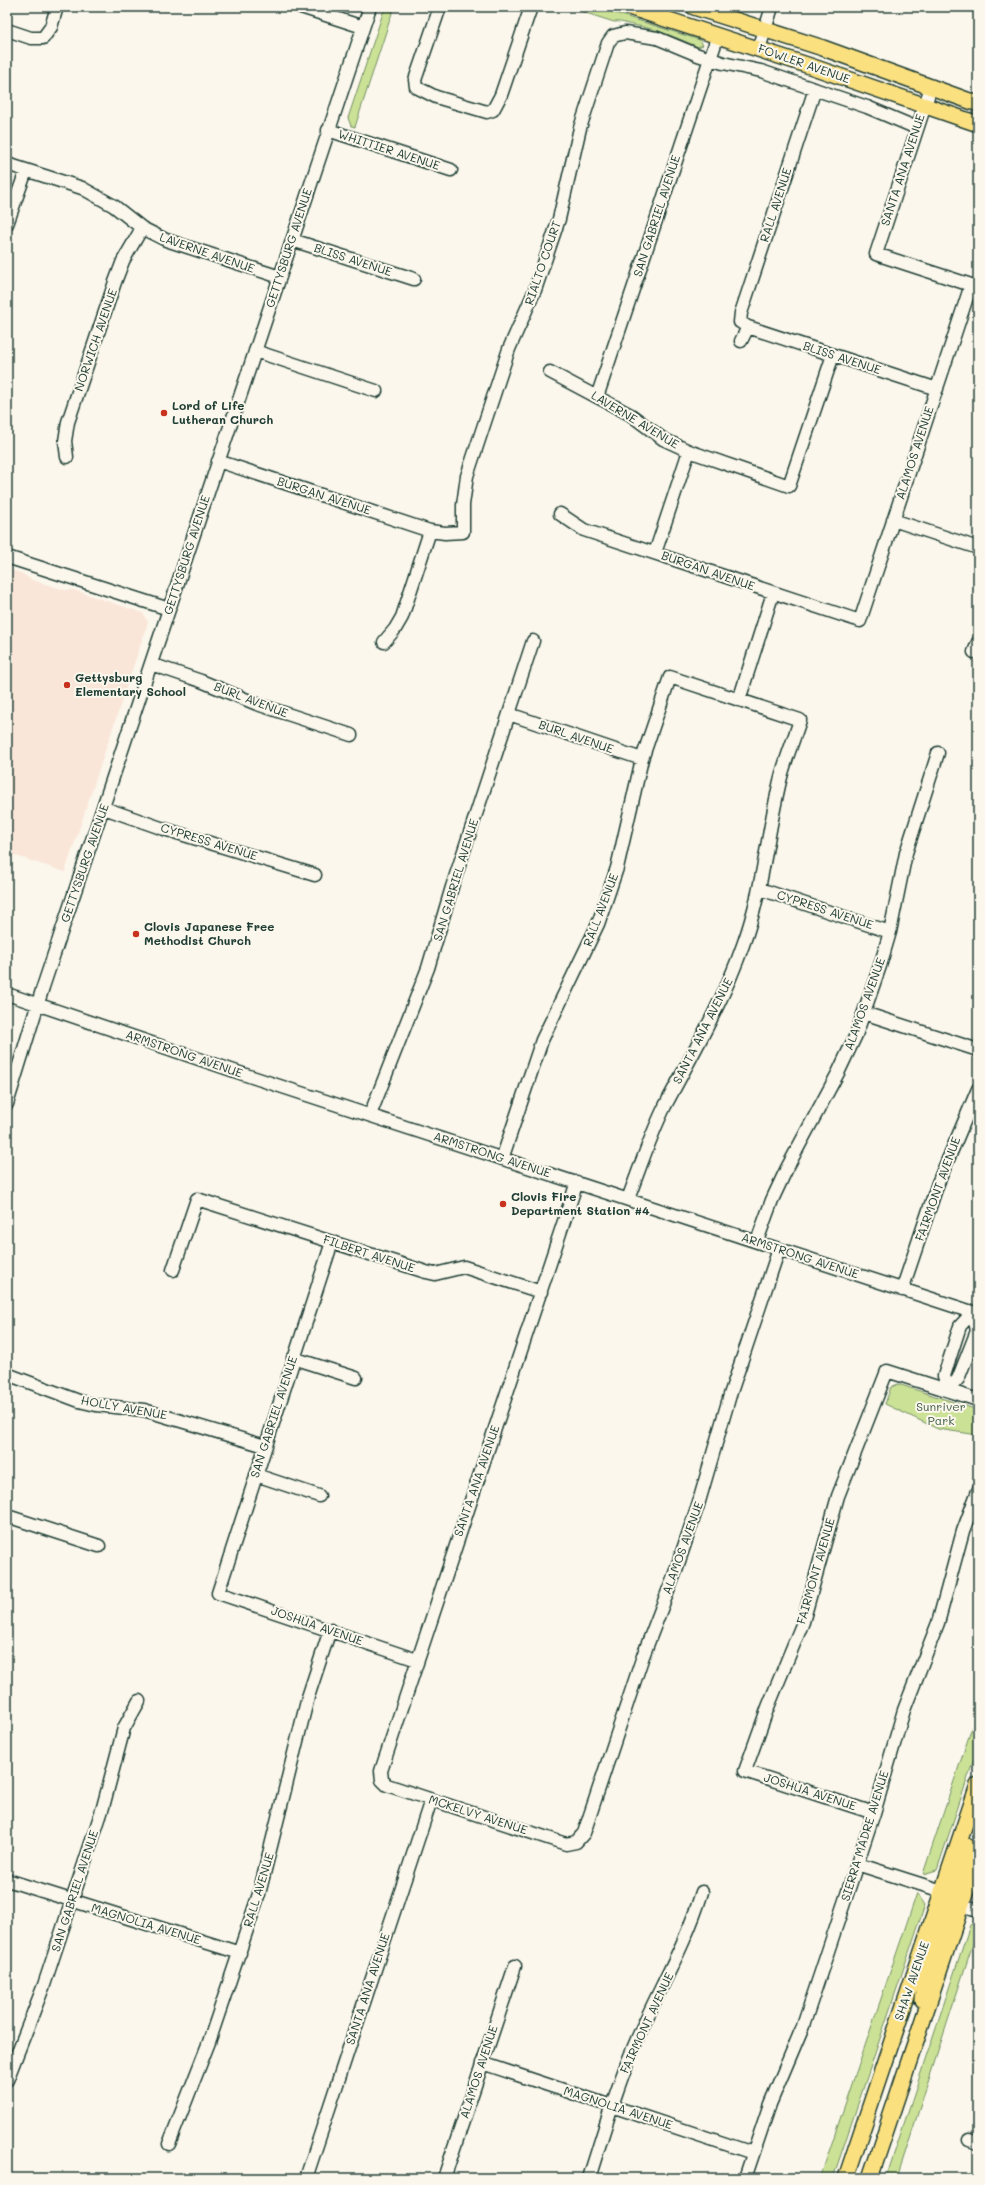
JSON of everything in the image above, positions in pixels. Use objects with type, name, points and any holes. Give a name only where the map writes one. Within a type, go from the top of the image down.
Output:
[{"type":"main road","name":"FOWLER AVENUE","points":[[629,7],[718,35],[978,124]]},
{"type":"main road","name":"FOWLER AVENUE","points":[[694,7],[978,104]]},
{"type":"main road","name":"SHAW AVENUE","points":[[846,2178],[978,1785]]},
{"type":"main road","points":[[961,1906],[955,1899],[954,1889],[978,1814]]},
{"type":"main road","name":"SHAW AVENUE","points":[[870,2178],[978,1855]]},
{"type":"main road","points":[[919,2033],[926,1978],[947,1913],[947,1900],[942,1891]]},
{"type":"street","points":[[7,30],[32,38],[43,38],[51,27],[57,7]]},
{"type":"street","points":[[301,7],[363,27]]},
{"type":"street","name":"GETTYSBURG AVENUE","points":[[7,1104],[38,1005],[169,609],[370,7]]},
{"type":"street","points":[[440,7],[415,80],[416,87],[436,97],[487,112],[493,110],[501,95],[531,7]]},
{"type":"street","points":[[759,49],[772,7]]},
{"type":"street","name":"RIALTO COURT","points":[[463,532],[463,505],[467,476],[510,349],[535,290],[556,226],[580,128],[608,43],[613,36],[625,34],[657,38]]},
{"type":"street","name":"SAN GABRIEL AVENUE","points":[[597,397],[718,35]]},
{"type":"street","name":"FOWLER AVENUE","points":[[657,38],[710,59],[761,71],[867,107],[917,128]]},
{"type":"street","name":"SANTA ANA AVENUE","points":[[931,87],[876,254],[971,286]]},
{"type":"street","name":"RALL AVENUE","points":[[744,324],[741,313],[814,89]]},
{"type":"street","name":"WHITTIER AVENUE","points":[[328,130],[451,170]]},
{"type":"street","name":"LAVERNE AVENUE","points":[[7,164],[88,191],[114,206],[142,228],[166,240],[280,277]]},
{"type":"street","points":[[7,224],[26,170]]},
{"type":"street","name":"NORWICH AVENUE","points":[[67,457],[65,441],[70,415],[123,261],[142,228]]},
{"type":"street","name":"BLISS AVENUE","points":[[292,240],[414,280]]},
{"type":"street","name":"ALAMOS AVENUE","points":[[860,621],[971,286]]},
{"type":"street","points":[[741,341],[744,324]]},
{"type":"street","name":"BLISS AVENUE","points":[[744,324],[937,389]]},
{"type":"street","points":[[255,351],[376,392]]},
{"type":"street","name":"LAVERNE AVENUE","points":[[550,372],[631,415],[663,439],[689,451],[789,486],[833,355]]},
{"type":"street","points":[[655,554],[689,451]]},
{"type":"street","name":"BURGAN AVENUE","points":[[218,461],[430,531],[445,533],[463,532]]},
{"type":"street","name":"BURGAN AVENUE","points":[[560,514],[584,530],[860,621]]},
{"type":"street","points":[[893,520],[978,548]]},
{"type":"street","points":[[384,642],[395,629],[402,616],[430,531]]},
{"type":"street","points":[[7,557],[169,609]]},
{"type":"street","points":[[739,700],[773,593]]},
{"type":"street","name":"SAN GABRIEL AVENUE","points":[[370,1115],[428,968],[533,641]]},
{"type":"street","name":"BURL AVENUE","points":[[151,664],[201,681],[256,704],[351,735]]},
{"type":"street","name":"RALL AVENUE","points":[[502,1159],[542,1040],[598,924],[617,868],[642,759],[670,677],[739,700]]},
{"type":"street","name":"SANTA ANA AVENUE","points":[[628,1199],[651,1138],[665,1107],[709,1026],[727,987],[744,944],[760,889],[781,776],[800,720],[739,700]]},
{"type":"street","name":"BURL AVENUE","points":[[509,714],[642,759]]},
{"type":"street","name":"ALAMOS AVENUE","points":[[758,1241],[778,1187],[838,1073],[864,1013],[890,932],[906,853],[938,753]]},
{"type":"street","name":"CYPRESS AVENUE","points":[[104,808],[161,828],[315,875]]},
{"type":"street","name":"CYPRESS AVENUE","points":[[760,889],[890,932]]},
{"type":"street","name":"ARMSTRONG AVENUE","points":[[7,994],[502,1159],[577,1182],[975,1313]]},
{"type":"street","points":[[864,1013],[978,1050]]},
{"type":"street","name":"FAIRMONT AVENUE","points":[[902,1290],[938,1183],[978,1089]]},
{"type":"street","name":"SANTA ANA AVENUE","points":[[382,1780],[382,1771],[417,1660],[577,1182]]},
{"type":"street","name":"FILBERT AVENUE","points":[[173,1270],[197,1199],[426,1272],[435,1274],[464,1267],[541,1292]]},
{"type":"street","name":"SAN GABRIEL AVENUE","points":[[218,1592],[332,1242]]},
{"type":"street","name":"ALAMOS AVENUE","points":[[576,1842],[584,1833],[643,1656],[675,1573],[698,1505],[730,1395],[779,1248]]},
{"type":"street","points":[[948,1390],[958,1379],[977,1330],[975,1313]]},
{"type":"street","points":[[948,1390],[944,1376],[960,1326],[975,1313]]},
{"type":"street","points":[[293,1358],[356,1378]]},
{"type":"street","name":"FAIRMONT AVENUE","points":[[745,1771],[768,1707],[803,1622],[838,1496],[887,1371],[948,1390]]},
{"type":"street","name":"HOLLY AVENUE","points":[[7,1374],[79,1401],[96,1405],[144,1410],[265,1446]]},
{"type":"street","points":[[948,1390],[978,1400]]},
{"type":"street","points":[[256,1475],[319,1496]]},
{"type":"street","name":"SIERRA MADRE AVENUE","points":[[745,2178],[770,2104],[803,2026],[874,1814],[904,1710],[938,1623],[963,1531],[978,1491]]},
{"type":"street","points":[[7,1516],[99,1546]]},
{"type":"street","name":"JOSHUA AVENUE","points":[[218,1592],[417,1660]]},
{"type":"street","name":"RALL AVENUE","points":[[169,2144],[209,2042],[259,1894],[308,1697],[330,1630]]},
{"type":"street","name":"SAN GABRIEL AVENUE","points":[[7,2080],[44,1985],[103,1807],[124,1728],[139,1701]]},
{"type":"street","name":"JOSHUA AVENUE","points":[[745,1771],[874,1814]]},
{"type":"street","name":"MCKELVY AVENUE","points":[[382,1780],[387,1785],[566,1844],[576,1842]]},
{"type":"street","name":"SANTA ANA AVENUE","points":[[306,2178],[431,1800]]},
{"type":"street","points":[[857,1864],[942,1891]]},
{"type":"street","name":"MAGNOLIA AVENUE","points":[[7,1880],[240,1953]]},
{"type":"street","name":"FAIRMONT AVENUE","points":[[589,2178],[612,2106],[639,2035],[692,1924],[702,1892]]},
{"type":"street","points":[[961,1906],[978,1911]]},
{"type":"street","name":"ALAMOS AVENUE","points":[[444,2178],[515,1966]]},
{"type":"street","name":"MAGNOLIA AVENUE","points":[[482,2063],[753,2153]]},
{"type":"shaded area","name":"Gettysburg Elementary School","points":[[7,569],[21,573],[32,580],[65,590],[74,590],[143,613],[148,622],[65,872],[7,853]]},
{"type":"green space","points":[[385,7],[394,7],[355,127],[351,126],[348,118]]},
{"type":"green space","points":[[567,7],[596,7],[700,40],[703,45],[698,47],[658,31],[622,22],[614,22]]},
{"type":"green space","name":"Sunriver Park","points":[[898,1384],[978,1410],[978,1435],[938,1429],[885,1404],[891,1387]]},
{"type":"green space","points":[[978,1709],[978,1747],[937,1870],[923,1874]]},
{"type":"green space","points":[[917,1893],[925,1905],[833,2178],[820,2178]]},
{"type":"green space","points":[[978,1921],[978,1934],[976,1934],[897,2178],[886,2178],[970,1925]]},
{"type":"place","name":"Lord of Life Lutheran Church","points":[[164,413]]},
{"type":"place","name":"Gettysburg Elementary School","points":[[67,685]]},
{"type":"place","name":"Clovis Japanese Free Methodist Church","points":[[136,934]]},
{"type":"place","name":"Clovis Fire Department Station #4","points":[[503,1204]]}]
